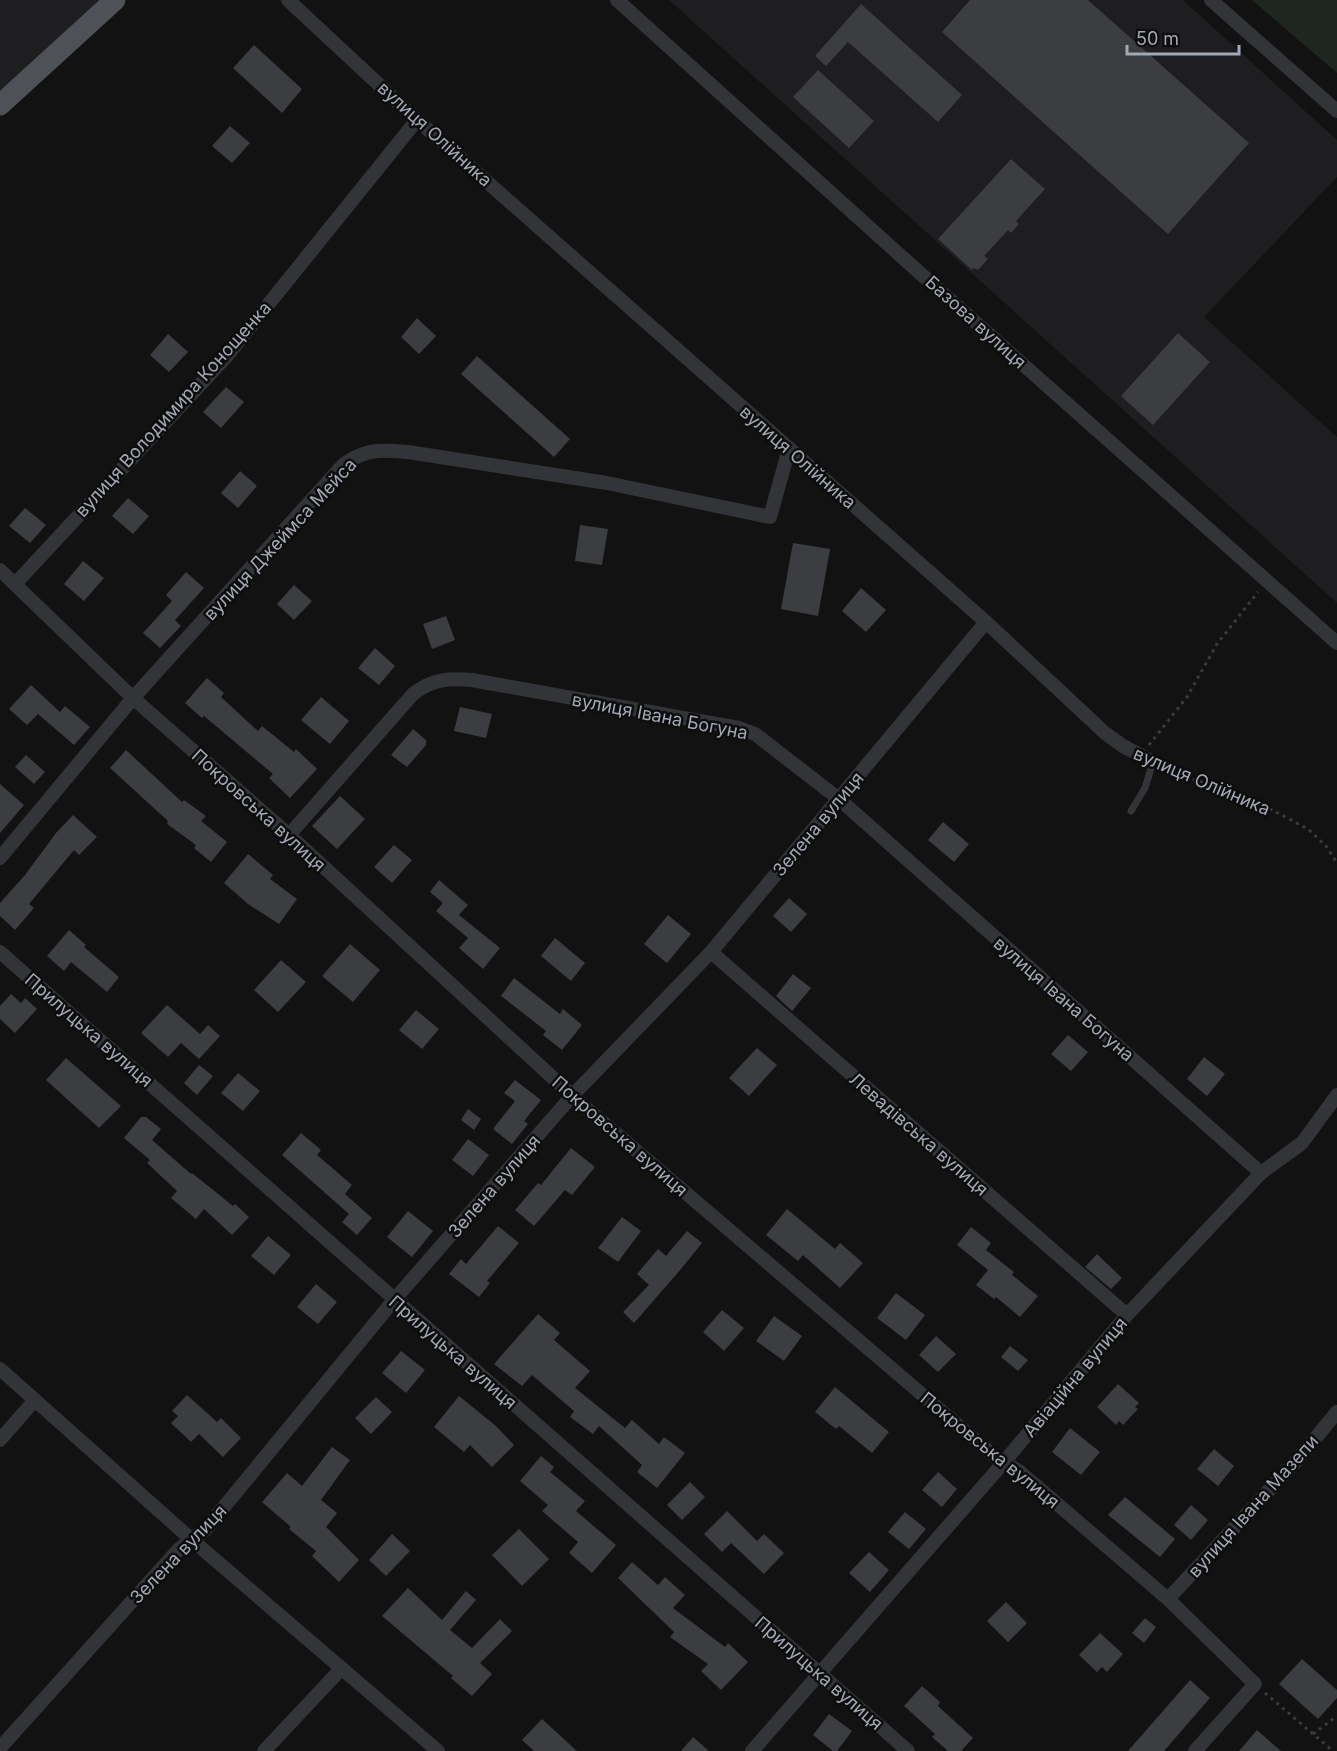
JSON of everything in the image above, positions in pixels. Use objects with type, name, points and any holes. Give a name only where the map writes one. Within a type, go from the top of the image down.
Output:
[{"type":"main road","points":[[0,105],[115,0]]},
{"type":"street","name":"вулиця Олійника","points":[[288,0],[417,120],[986,622],[1106,733],[1123,746],[1148,759]]},
{"type":"street","name":"Базова вулиця","points":[[617,0],[912,266],[1337,643]]},
{"type":"street","points":[[1211,0],[1337,111]]},
{"type":"street","name":"вулиця Володимира Конощенка","points":[[15,584],[225,358],[417,120]]},
{"type":"street","name":"вулиця Джеймса Мейса","points":[[0,858],[133,698],[344,464],[359,454],[378,450],[420,453],[607,483],[770,517],[789,449]]},
{"type":"street","name":"Покровська вулиця","points":[[0,570],[133,698],[289,835],[572,1096],[993,1455],[1020,1472],[1168,1599],[1255,1684]]},
{"type":"street","name":"Зелена вулиця","points":[[0,1748],[179,1549],[205,1530],[394,1300],[572,1096],[711,952],[986,622]]},
{"type":"street","name":"вулиця Івана Богуна","points":[[289,835],[413,694],[425,685],[439,680],[454,678],[472,680],[739,728],[755,734],[839,800],[1261,1173]]},
{"type":"street","name":"Прилуцька вулиця","points":[[0,952],[908,1751]]},
{"type":"street","name":"Левадівська вулиця","points":[[711,952],[1127,1315]]},
{"type":"street","name":"Авіаційна вулиця","points":[[752,1751],[1004,1462],[1127,1315],[1261,1173],[1302,1143],[1337,1095]]},
{"type":"street","points":[[0,1369],[192,1540],[438,1751]]},
{"type":"street","points":[[0,1440],[34,1401]]},
{"type":"street","name":"вулиця Івана Мазепи","points":[[1168,1599],[1299,1458],[1337,1412]]},
{"type":"street","points":[[264,1751],[342,1668]]},
{"type":"street","points":[[1195,1751],[1255,1684]]},
{"type":"lane","points":[[1131,811],[1145,788],[1148,759]]},
{"type":"path","points":[[1148,759],[1151,741],[1187,697],[1217,644],[1268,580]]},
{"type":"path","name":"вулиця Олійника","points":[[1148,759],[1195,780],[1244,795],[1308,829],[1326,846],[1337,863]]},
{"type":"path","points":[[1255,1684],[1333,1751]]},
{"type":"path","points":[[1313,1734],[1337,1716]]},
{"type":"shaded area","points":[[0,0],[115,0],[0,105]]},
{"type":"shaded area","points":[[669,0],[1183,0],[1337,140],[1337,177],[1204,317],[1337,437],[1337,603]]},
{"type":"shaded area","points":[[1252,0],[1337,0],[1337,73]]},
{"type":"building","points":[[970,0],[1088,0],[1249,143],[1168,234],[942,32]]},
{"type":"building","points":[[861,4],[962,95],[938,122],[848,42],[826,66],[815,56]]},
{"type":"building","points":[[254,45],[302,89],[282,113],[233,68]]},
{"type":"building","points":[[818,70],[874,121],[849,148],[793,97]]},
{"type":"building","points":[[230,126],[250,143],[232,163],[212,146]]},
{"type":"building","points":[[1011,159],[1045,189],[1016,221],[1019,224],[1011,233],[1008,230],[984,256],[988,259],[978,270],[974,268],[972,270],[938,239]]},
{"type":"building","points":[[417,318],[436,336],[419,354],[401,337]]},
{"type":"building","points":[[1178,333],[1210,362],[1153,425],[1121,396]]},
{"type":"building","points":[[168,334],[188,352],[169,372],[150,355]]},
{"type":"building","points":[[477,356],[570,439],[554,457],[461,374]]},
{"type":"building","points":[[226,387],[244,402],[221,428],[203,412]]},
{"type":"building","points":[[240,471],[257,486],[238,508],[221,493]]},
{"type":"building","points":[[128,498],[149,516],[133,534],[112,516]]},
{"type":"building","points":[[25,508],[46,525],[30,543],[9,526]]},
{"type":"building","points":[[580,525],[608,529],[602,565],[575,561]]},
{"type":"building","points":[[793,543],[830,549],[818,616],[781,609]]},
{"type":"building","points":[[83,561],[104,578],[84,601],[64,584]]},
{"type":"building","points":[[186,572],[204,588],[175,620],[181,626],[160,648],[143,633],[172,601],[166,595]]},
{"type":"building","points":[[294,585],[312,601],[294,620],[277,604]]},
{"type":"building","points":[[861,588],[886,610],[866,632],[842,611]]},
{"type":"building","points":[[446,616],[455,640],[432,649],[423,624]]},
{"type":"building","points":[[375,648],[395,666],[379,685],[358,668]]},
{"type":"building","points":[[207,678],[224,693],[221,697],[258,731],[262,726],[294,752],[296,749],[317,769],[290,798],[269,778],[273,774],[204,716],[202,718],[185,703]]},
{"type":"building","points":[[31,685],[60,712],[65,706],[90,727],[74,745],[38,714],[27,725],[9,709]]},
{"type":"building","points":[[321,697],[349,721],[330,744],[301,720]]},
{"type":"building","points":[[460,707],[492,714],[486,738],[454,731]]},
{"type":"building","points":[[413,729],[426,740],[426,745],[407,767],[391,755]]},
{"type":"building","points":[[126,750],[182,802],[184,800],[206,816],[201,821],[227,842],[211,862],[194,848],[196,845],[167,824],[168,821],[110,768]]},
{"type":"building","points":[[26,755],[45,772],[34,784],[15,767]]},
{"type":"building","points":[[0,784],[24,805],[0,833]]},
{"type":"building","points":[[340,796],[365,819],[337,849],[312,826]]},
{"type":"building","points":[[73,815],[97,837],[79,855],[74,850],[29,904],[34,908],[15,930],[0,916],[0,903]]},
{"type":"building","points":[[943,822],[969,844],[954,862],[928,840]]},
{"type":"building","points":[[394,845],[412,860],[392,883],[374,867]]},
{"type":"building","points":[[248,854],[273,875],[270,879],[297,899],[279,924],[248,904],[224,883]]},
{"type":"building","points":[[439,880],[468,905],[459,915],[500,948],[483,969],[459,948],[468,938],[436,911],[443,903],[430,892]]},
{"type":"building","points":[[789,898],[807,914],[791,932],[773,916]]},
{"type":"building","points":[[668,915],[691,934],[667,963],[644,944]]},
{"type":"building","points":[[69,930],[86,945],[84,947],[119,977],[107,992],[71,962],[64,971],[47,956]]},
{"type":"building","points":[[555,938],[585,963],[571,981],[541,956]]},
{"type":"building","points":[[350,944],[380,970],[353,1002],[322,976]]},
{"type":"building","points":[[281,960],[306,982],[278,1012],[254,990]]},
{"type":"building","points":[[793,974],[811,988],[792,1011],[776,996]]},
{"type":"building","points":[[514,978],[560,1014],[563,1009],[582,1025],[562,1050],[543,1035],[546,1031],[501,996]]},
{"type":"building","points":[[11,994],[21,1003],[25,998],[37,1009],[15,1033],[0,1019],[0,1006]]},
{"type":"building","points":[[167,1005],[200,1034],[208,1025],[220,1036],[199,1059],[181,1043],[168,1057],[141,1033]]},
{"type":"building","points":[[416,1010],[439,1029],[422,1049],[399,1030]]},
{"type":"building","points":[[1068,1035],[1088,1052],[1071,1071],[1051,1054]]},
{"type":"building","points":[[757,1048],[777,1065],[749,1096],[729,1078]]},
{"type":"building","points":[[1204,1057],[1225,1074],[1207,1096],[1187,1079]]},
{"type":"building","points":[[66,1058],[121,1106],[99,1128],[46,1080]]},
{"type":"building","points":[[199,1065],[213,1076],[197,1095],[184,1083]]},
{"type":"building","points":[[238,1073],[260,1091],[243,1111],[221,1093]]},
{"type":"building","points":[[515,1080],[541,1100],[524,1121],[528,1124],[512,1144],[493,1129],[515,1101],[504,1093]]},
{"type":"building","points":[[468,1109],[481,1119],[474,1130],[461,1120]]},
{"type":"building","points":[[141,1117],[146,1117],[161,1129],[152,1140],[191,1174],[233,1206],[235,1204],[249,1217],[232,1235],[204,1209],[196,1219],[171,1198],[177,1191],[147,1163],[150,1160],[124,1138]]},
{"type":"building","points":[[301,1133],[321,1150],[317,1155],[352,1185],[345,1194],[372,1218],[357,1235],[342,1222],[349,1214],[282,1155]]},
{"type":"building","points":[[468,1139],[489,1155],[473,1176],[452,1160]]},
{"type":"building","points":[[571,1148],[595,1167],[572,1195],[565,1190],[534,1226],[515,1210],[538,1183],[541,1185]]},
{"type":"building","points":[[787,1209],[835,1249],[840,1243],[863,1263],[840,1288],[803,1255],[798,1261],[766,1235]]},
{"type":"building","points":[[408,1211],[433,1231],[412,1257],[387,1237]]},
{"type":"building","points":[[622,1217],[641,1231],[618,1262],[598,1248]]},
{"type":"building","points":[[498,1226],[519,1243],[487,1281],[490,1283],[479,1297],[449,1274],[461,1259],[466,1264]]},
{"type":"building","points":[[971,1227],[991,1243],[986,1250],[1014,1272],[1012,1275],[1038,1296],[1020,1317],[996,1297],[994,1299],[976,1285],[988,1270],[957,1245]]},
{"type":"building","points":[[687,1231],[702,1243],[634,1323],[623,1312],[649,1285],[637,1274],[658,1249],[666,1256]]},
{"type":"building","points":[[268,1236],[291,1255],[274,1275],[251,1256]]},
{"type":"building","points":[[1097,1254],[1122,1278],[1111,1289],[1085,1267]]},
{"type":"building","points":[[316,1284],[337,1302],[318,1324],[297,1307]]},
{"type":"building","points":[[896,1293],[925,1315],[906,1340],[877,1318]]},
{"type":"building","points":[[722,1310],[744,1328],[724,1351],[703,1332]]},
{"type":"building","points":[[538,1314],[560,1333],[554,1340],[590,1371],[575,1388],[625,1428],[632,1420],[659,1444],[664,1437],[685,1453],[657,1488],[637,1472],[642,1465],[599,1426],[593,1434],[570,1417],[574,1411],[532,1375],[522,1386],[494,1364]]},
{"type":"building","points":[[774,1316],[802,1336],[784,1361],[756,1341]]},
{"type":"building","points":[[936,1336],[956,1354],[938,1372],[919,1355]]},
{"type":"building","points":[[1010,1346],[1028,1360],[1018,1371],[1001,1357]]},
{"type":"building","points":[[401,1351],[425,1370],[406,1393],[382,1373]]},
{"type":"building","points":[[1118,1384],[1139,1403],[1135,1407],[1138,1409],[1123,1425],[1119,1421],[1116,1425],[1097,1407]]},
{"type":"building","points":[[835,1387],[889,1432],[872,1453],[839,1426],[836,1429],[815,1412]]},
{"type":"building","points":[[187,1395],[217,1422],[221,1418],[241,1438],[223,1457],[199,1434],[191,1442],[171,1423],[178,1416],[172,1411]]},
{"type":"building","points":[[459,1396],[496,1426],[514,1445],[492,1467],[470,1445],[464,1452],[434,1427]]},
{"type":"building","points":[[376,1397],[392,1412],[371,1434],[355,1418]]},
{"type":"building","points":[[1070,1428],[1100,1452],[1081,1475],[1052,1452]]},
{"type":"building","points":[[332,1447],[350,1460],[321,1500],[337,1513],[326,1527],[359,1560],[339,1582],[312,1556],[316,1551],[289,1529],[291,1527],[262,1502],[287,1473],[302,1486]]},
{"type":"building","points":[[1214,1449],[1234,1466],[1218,1486],[1197,1469]]},
{"type":"building","points":[[541,1456],[554,1467],[550,1472],[585,1501],[576,1511],[616,1545],[592,1573],[569,1553],[578,1542],[542,1511],[548,1505],[520,1481]]},
{"type":"building","points":[[938,1472],[957,1489],[942,1507],[922,1490]]},
{"type":"building","points":[[690,1482],[705,1497],[682,1520],[667,1505]]},
{"type":"building","points":[[1125,1497],[1175,1539],[1160,1557],[1108,1515]]},
{"type":"building","points":[[1191,1505],[1208,1520],[1191,1540],[1174,1525]]},
{"type":"building","points":[[727,1511],[757,1541],[764,1534],[784,1553],[764,1574],[731,1543],[722,1552],[704,1534]]},
{"type":"building","points":[[905,1512],[926,1529],[909,1549],[888,1532]]},
{"type":"building","points":[[519,1529],[549,1559],[522,1586],[492,1555]]},
{"type":"building","points":[[392,1534],[410,1551],[386,1576],[369,1560]]},
{"type":"building","points":[[869,1552],[889,1570],[870,1592],[849,1573]]},
{"type":"building","points":[[632,1562],[658,1585],[665,1577],[685,1595],[673,1608],[725,1647],[728,1643],[748,1662],[721,1690],[701,1671],[708,1664],[670,1637],[674,1632],[618,1578]]},
{"type":"building","points":[[408,1588],[442,1620],[466,1591],[476,1600],[450,1630],[472,1648],[500,1619],[512,1631],[480,1663],[492,1674],[472,1696],[451,1678],[453,1676],[382,1616]]},
{"type":"building","points":[[1006,1602],[1027,1623],[1008,1642],[987,1621]]},
{"type":"building","points":[[1145,1618],[1156,1627],[1144,1643],[1132,1633]]},
{"type":"building","points":[[1100,1633],[1123,1654],[1107,1672],[1102,1667],[1097,1672],[1079,1655]]},
{"type":"building","points":[[1302,1659],[1337,1690],[1337,1698],[1318,1719],[1279,1684]]},
{"type":"building","points":[[1190,1680],[1210,1698],[1164,1751],[1128,1751]]},
{"type":"building","points":[[922,1686],[940,1702],[938,1706],[973,1738],[961,1751],[948,1751],[932,1737],[935,1734],[904,1706]]},
{"type":"building","points":[[829,1714],[852,1731],[837,1751],[833,1751],[813,1735]]},
{"type":"building","points":[[542,1719],[577,1751],[534,1751],[522,1740]]},
{"type":"building","points":[[1257,1730],[1281,1751],[1239,1751]]},
{"type":"building","points":[[693,1737],[709,1751],[681,1751]]}]
